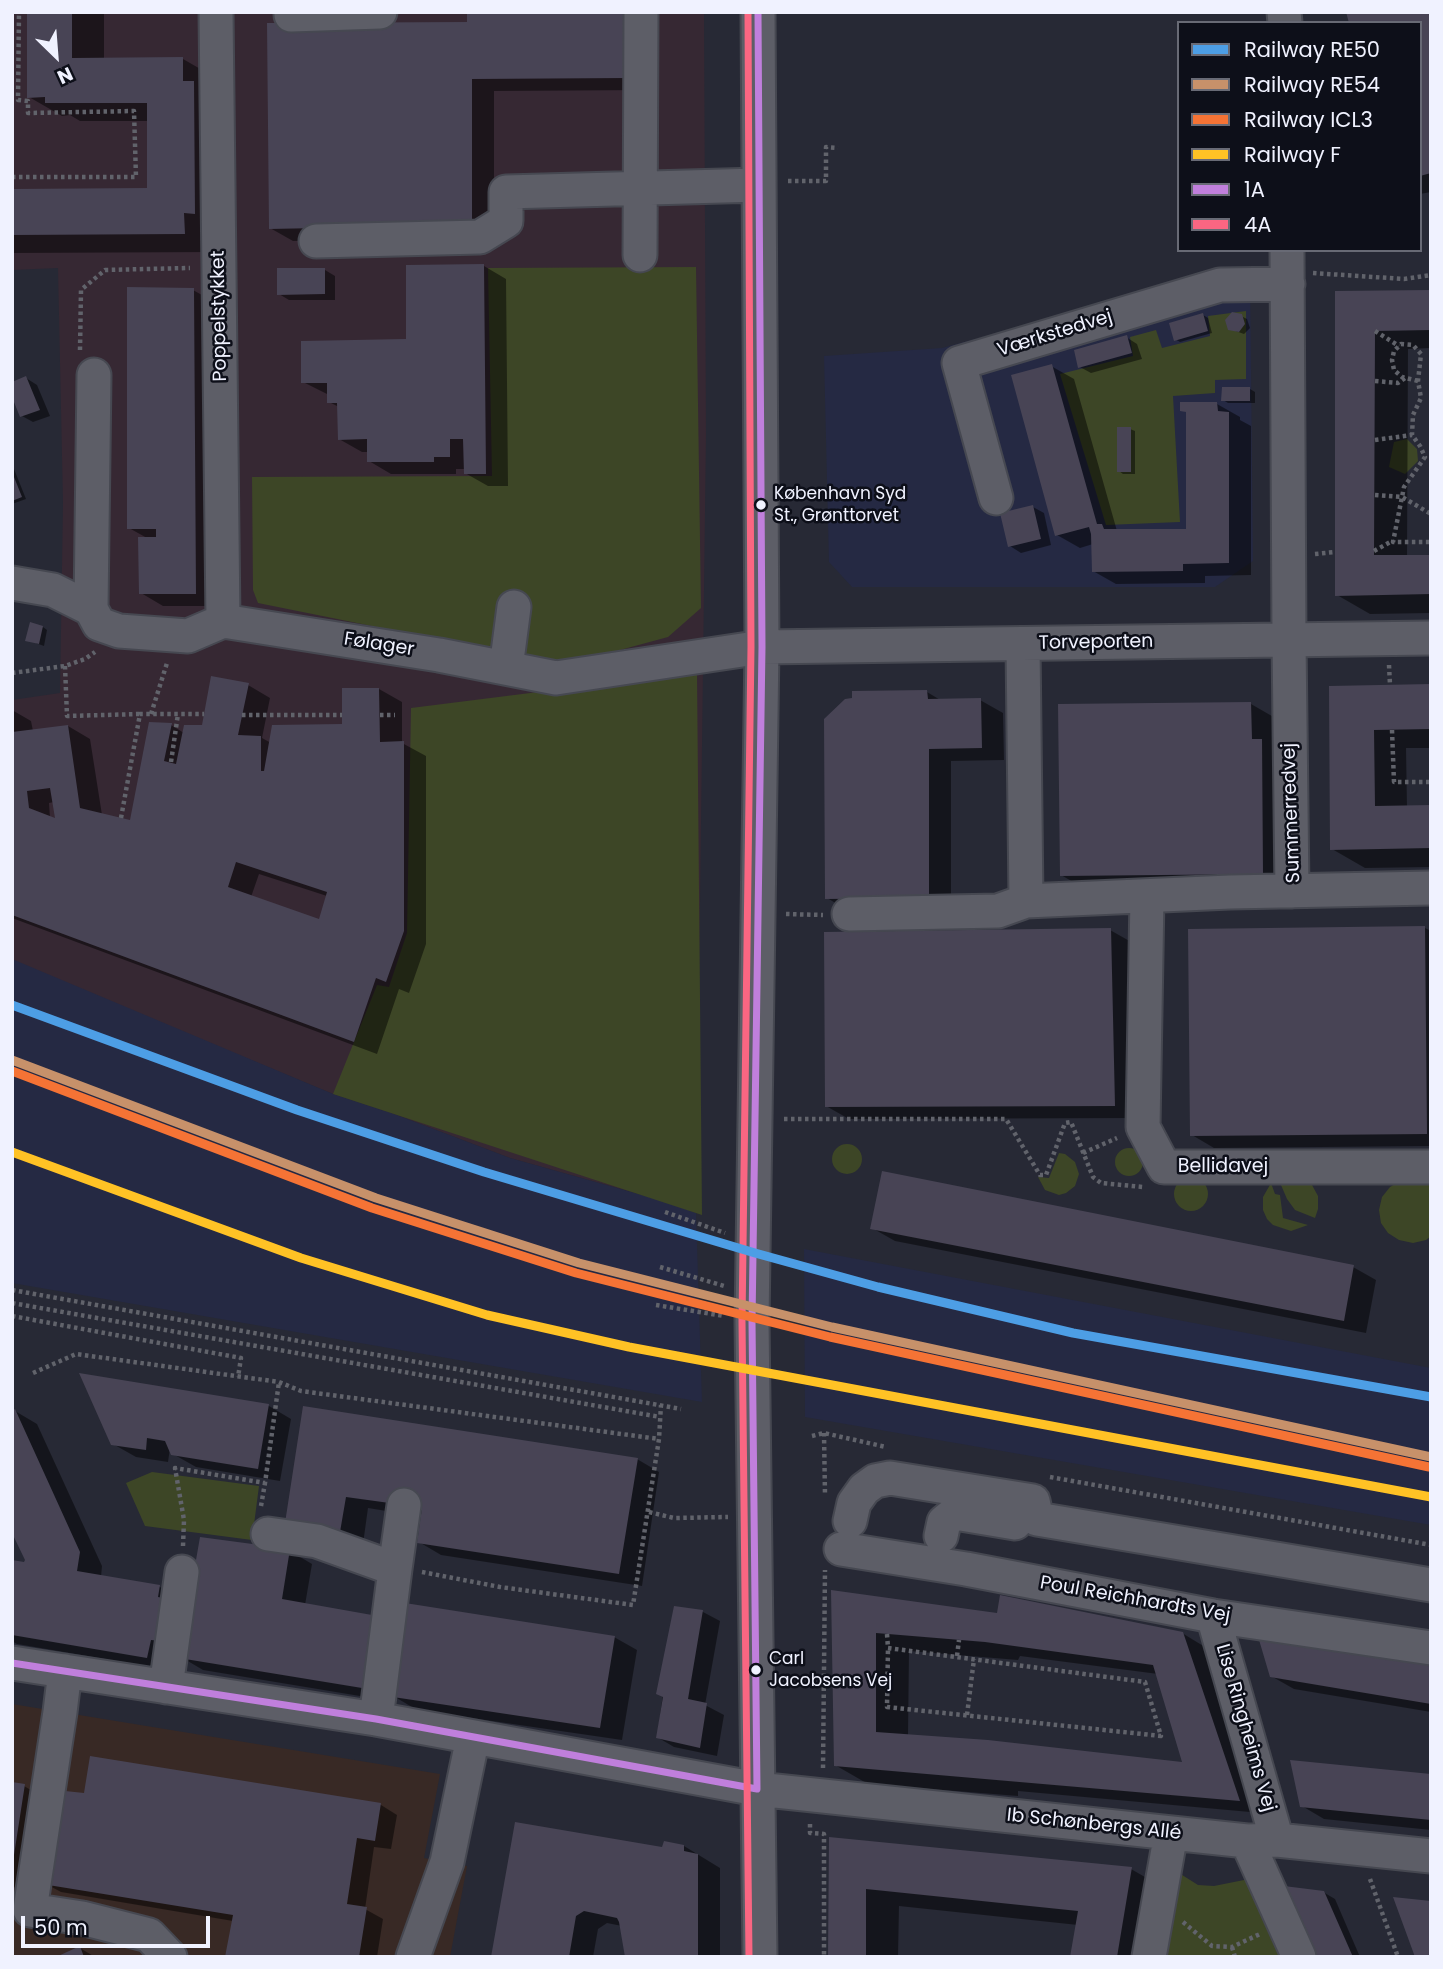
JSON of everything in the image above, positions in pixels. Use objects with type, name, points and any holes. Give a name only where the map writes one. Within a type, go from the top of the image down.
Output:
[{"type":"street","name":"Poppelstykket","points":[[216,12],[223,621]]},
{"type":"street","points":[[291,12],[291,15],[380,12]]},
{"type":"street","points":[[640,255],[641,12]]},
{"type":"street","points":[[758,12],[762,647],[752,1308],[760,1957]]},
{"type":"street","points":[[316,241],[480,237],[506,221],[506,192],[759,185]]},
{"type":"street","points":[[1288,269],[1289,640]]},
{"type":"street","name":"Værkstedvej","points":[[996,498],[959,363],[1220,285],[1288,269]]},
{"type":"street","points":[[94,375],[91,609],[99,624],[119,631],[188,636],[223,621]]},
{"type":"street","points":[[12,583],[53,590],[91,609]]},
{"type":"street","points":[[506,668],[514,607]]},
{"type":"street","name":"Følager","points":[[223,621],[439,655],[556,678],[762,647]]},
{"type":"street","name":"Torveporten","points":[[762,647],[1431,638]]},
{"type":"street","name":"Summerredvej","points":[[1289,640],[1292,891],[1431,888]]},
{"type":"street","points":[[1023,645],[1026,901]]},
{"type":"street","points":[[837,914],[998,911],[1026,901],[1147,896],[1230,883],[1292,891]]},
{"type":"street","points":[[1147,896],[1143,1127],[1164,1167]]},
{"type":"street","name":"Bellidavej","points":[[1164,1167],[1431,1167]]},
{"type":"street","points":[[839,1543],[854,1503],[864,1489],[875,1481],[890,1478],[1033,1501],[1037,1519],[1431,1585]]},
{"type":"street","points":[[376,1719],[411,1571],[404,1505]]},
{"type":"street","points":[[941,1536],[944,1522],[955,1513],[1016,1523]]},
{"type":"street","points":[[268,1534],[317,1541],[411,1571]]},
{"type":"street","name":"Poul Reichhardts Vej","points":[[839,1543],[1213,1616],[1431,1648]]},
{"type":"street","points":[[166,1687],[182,1572]]},
{"type":"street","name":"Lise Ringheims Vej","points":[[1213,1616],[1262,1841],[1283,1923],[1299,1957]]},
{"type":"street","points":[[12,1663],[376,1719],[757,1789]]},
{"type":"street","points":[[65,1671],[30,1910],[82,1918],[149,1935],[170,1957]]},
{"type":"street","points":[[413,1957],[447,1862],[473,1737]]},
{"type":"street","name":"Ib Schønbergs Allé","points":[[757,1789],[1171,1833],[1431,1856]]},
{"type":"street","points":[[1149,1957],[1171,1833]]},
{"type":"path","points":[[12,177],[136,177],[134,111],[28,113],[28,101],[18,100],[19,12]]},
{"type":"path","points":[[809,181],[826,181],[826,147],[838,148]]},
{"type":"path","points":[[94,375],[79,360],[81,290],[97,276],[105,270],[219,268]]},
{"type":"path","points":[[1288,269],[1404,279],[1431,275]]},
{"type":"path","points":[[1375,331],[1399,346]]},
{"type":"path","points":[[1393,541],[1404,487],[1428,458],[1412,435],[1413,415],[1421,398],[1418,381],[1421,354],[1413,345],[1401,344],[1394,351],[1394,370],[1418,381]]},
{"type":"path","points":[[1421,354],[1431,351]]},
{"type":"path","points":[[1375,381],[1398,383],[1406,377]]},
{"type":"path","points":[[1375,440],[1412,435]]},
{"type":"path","points":[[1375,495],[1402,497],[1431,514]]},
{"type":"path","points":[[1374,551],[1393,541],[1431,542]]},
{"type":"path","points":[[12,673],[65,666],[85,659],[119,631]]},
{"type":"path","points":[[151,715],[176,636]]},
{"type":"path","points":[[65,666],[67,716],[204,714]]},
{"type":"path","points":[[121,818],[139,714]]},
{"type":"path","points":[[171,762],[178,714]]},
{"type":"path","points":[[242,715],[342,715]]},
{"type":"path","points":[[380,715],[395,715]]},
{"type":"path","points":[[1392,730],[1394,782],[1431,782]]},
{"type":"path","points":[[758,914],[837,914]]},
{"type":"path","name":"Bellidavej","points":[[754,1119],[1006,1119],[1040,1175],[1046,1175],[1065,1123],[1072,1122],[1093,1177],[1101,1183],[1145,1187],[1164,1167]]},
{"type":"path","points":[[1083,1153],[1143,1127]]},
{"type":"path","points":[[665,1212],[752,1237]]},
{"type":"path","points":[[660,1268],[752,1308]]},
{"type":"path","points":[[12,1290],[681,1409]]},
{"type":"path","points":[[12,1303],[660,1417]]},
{"type":"path","points":[[656,1305],[752,1308]]},
{"type":"path","points":[[12,1315],[241,1357],[239,1377]]},
{"type":"path","points":[[33,1373],[76,1354],[279,1382],[301,1391],[659,1439]]},
{"type":"path","points":[[182,1572],[184,1520],[175,1468],[265,1483],[279,1382]]},
{"type":"path","points":[[411,1571],[500,1587],[633,1605],[649,1512],[661,1405]]},
{"type":"path","points":[[812,1436],[824,1433],[891,1448]]},
{"type":"path","points":[[1040,1475],[1431,1545]]},
{"type":"path","points":[[649,1512],[674,1518],[705,1518]]},
{"type":"path","points":[[824,1957],[824,1834],[810,1833],[811,1774],[822,1775],[839,1543]]},
{"type":"path","points":[[887,1634],[887,1707],[1161,1736],[1145,1682],[888,1648]]},
{"type":"path","points":[[957,1656],[959,1640]]},
{"type":"path","points":[[967,1715],[974,1659]]},
{"type":"path","points":[[1359,1849],[1398,1957]]},
{"type":"path","points":[[1158,1910],[1181,1920],[1212,1946],[1231,1947],[1283,1923]]},
{"type":"path","points":[[1231,1947],[1235,1957]]},
{"type":"shaded area","points":[[12,12],[704,12],[706,435],[696,1213],[667,1202],[510,1158],[333,1094],[12,962],[12,700],[60,693],[63,503],[58,268],[12,270]]},
{"type":"shaded area","points":[[1250,274],[1253,561],[1215,587],[852,587],[829,562],[824,356],[942,348],[1207,277]]},
{"type":"shaded area","points":[[12,959],[333,1094],[510,1158],[667,1202],[696,1213],[702,1402],[12,1283]]},
{"type":"shaded area","points":[[804,1249],[1431,1368],[1431,1525],[805,1417]]},
{"type":"shaded area","points":[[12,1704],[440,1774],[424,1858],[467,1866],[450,1957],[12,1957]]},
{"type":"green space","points":[[696,267],[701,608],[668,637],[598,656],[555,663],[258,603],[253,590],[252,477],[492,476],[488,268]]},
{"type":"green space","points":[[1246,311],[1246,379],[1215,380],[1215,393],[1173,396],[1180,522],[1106,525],[1060,374],[1133,356],[1130,337],[1156,330],[1162,348],[1210,336],[1208,316]]},
{"type":"green space","points":[[1407,439],[1417,449],[1418,461],[1405,474],[1389,467],[1394,442]]},
{"type":"green space","points":[[697,672],[702,1215],[333,1094],[377,985],[389,987],[407,933],[411,708]]},
{"type":"green space","points":[[847,1144],[858,1148],[862,1159],[858,1170],[847,1174],[836,1170],[832,1159],[836,1148]]},
{"type":"green space","points":[[1129,1148],[1139,1152],[1143,1162],[1139,1172],[1129,1176],[1119,1172],[1115,1162],[1119,1152]]},
{"type":"green space","points":[[1059,1153],[1075,1162],[1079,1174],[1075,1186],[1059,1195],[1045,1190],[1038,1177],[1049,1178]]},
{"type":"green space","points":[[1191,1177],[1203,1182],[1208,1194],[1203,1206],[1191,1211],[1179,1206],[1174,1194],[1179,1182]]},
{"type":"green space","points":[[1303,1177],[1312,1185],[1318,1196],[1315,1218],[1295,1210],[1278,1178]]},
{"type":"green space","points":[[1402,1180],[1428,1183],[1431,1186],[1431,1236],[1426,1240],[1413,1243],[1399,1240],[1388,1233],[1381,1223],[1379,1210],[1382,1197],[1390,1187]]},
{"type":"green space","points":[[1271,1183],[1275,1194],[1280,1195],[1283,1218],[1308,1225],[1291,1231],[1273,1225],[1267,1219],[1263,1210],[1263,1197]]},
{"type":"green space","points":[[152,1472],[259,1486],[252,1540],[145,1526],[126,1483]]},
{"type":"green space","points":[[1179,1873],[1198,1885],[1214,1886],[1249,1879],[1282,1957],[1165,1957]]},
{"type":"building","points":[[27,12],[72,12],[72,58],[183,57],[183,81],[194,81],[195,214],[184,213],[185,234],[12,235],[12,189],[147,188],[147,103],[45,103],[45,97],[27,98]]},
{"type":"building","points":[[467,12],[628,12],[629,78],[472,79],[472,225],[269,229],[267,23],[467,22]]},
{"type":"building","points":[[1346,12],[1431,12],[1431,173],[1422,175],[1422,21],[1348,21]]},
{"type":"building","points":[[484,264],[486,474],[464,474],[463,439],[450,439],[450,457],[434,457],[434,462],[367,462],[367,439],[338,440],[337,403],[327,403],[327,383],[301,383],[301,341],[406,339],[406,265]]},
{"type":"building","points":[[277,268],[325,268],[325,294],[277,295]]},
{"type":"building","points":[[127,287],[194,288],[196,594],[139,594],[138,537],[156,537],[156,529],[127,529]]},
{"type":"building","points":[[1431,290],[1431,330],[1375,331],[1374,555],[1431,555],[1431,594],[1335,596],[1335,291]]},
{"type":"building","points":[[1232,312],[1242,314],[1245,324],[1239,332],[1228,330],[1225,320]]},
{"type":"building","points":[[1203,313],[1208,331],[1174,341],[1169,323]]},
{"type":"building","points":[[1127,335],[1132,353],[1078,368],[1074,350]]},
{"type":"building","points":[[1052,364],[1097,524],[1102,524],[1104,529],[1186,529],[1186,412],[1180,411],[1180,402],[1217,402],[1218,411],[1229,412],[1229,563],[1183,564],[1183,571],[1092,572],[1089,527],[1055,536],[1011,375]]},
{"type":"building","points":[[26,376],[40,410],[20,417],[12,397],[12,382]]},
{"type":"building","points":[[1222,387],[1250,387],[1250,401],[1221,401]]},
{"type":"building","points":[[1117,427],[1131,427],[1131,472],[1117,472]]},
{"type":"building","points":[[12,472],[22,497],[12,501]]},
{"type":"building","points":[[1033,505],[1041,539],[1008,547],[1000,513]]},
{"type":"building","points":[[30,622],[43,626],[39,644],[25,641]]},
{"type":"building","points":[[211,676],[249,683],[238,735],[261,736],[261,771],[264,771],[272,725],[342,724],[342,688],[379,688],[380,742],[404,741],[404,931],[386,982],[376,978],[354,1042],[12,915],[12,732],[68,725],[80,808],[130,820],[149,722],[172,723],[164,761],[176,764],[184,725],[202,725]],"holes":[[[50,788],[55,818],[29,808],[27,791]],[[236,862],[327,892],[319,919],[228,887]]]},
{"type":"building","points":[[1431,684],[1431,729],[1374,730],[1375,806],[1431,805],[1431,848],[1330,850],[1329,686]]},
{"type":"building","points":[[927,690],[928,699],[981,698],[982,748],[929,749],[929,898],[825,899],[824,719],[845,699],[852,698],[852,691]]},
{"type":"building","points":[[1251,702],[1252,739],[1262,739],[1263,874],[1060,876],[1058,704]]},
{"type":"building","points":[[1425,926],[1427,1134],[1190,1136],[1188,929]]},
{"type":"building","points":[[1111,928],[1115,1106],[825,1107],[824,932]]},
{"type":"building","points":[[882,1171],[1354,1265],[1344,1321],[870,1229]]},
{"type":"building","points":[[79,1373],[269,1404],[258,1469],[171,1455],[165,1441],[147,1438],[146,1450],[111,1445]]},
{"type":"building","points":[[303,1406],[638,1458],[619,1574],[417,1543],[422,1508],[404,1505],[346,1497],[340,1532],[285,1523]]},
{"type":"building","points":[[15,1409],[80,1552],[77,1571],[160,1585],[158,1597],[169,1599],[162,1641],[151,1640],[147,1658],[12,1635],[12,1560],[25,1560],[12,1533],[12,1411]]},
{"type":"building","points":[[200,1537],[290,1549],[282,1599],[372,1615],[362,1688],[179,1658]]},
{"type":"building","points":[[831,1590],[997,1613],[1000,1595],[1183,1632],[1240,1801],[834,1766]],"holes":[[[876,1633],[985,1642],[1153,1665],[1182,1762],[988,1740],[876,1732]]]},
{"type":"building","points":[[405,1603],[615,1636],[600,1728],[393,1697]]},
{"type":"building","points":[[674,1606],[703,1610],[688,1699],[707,1703],[700,1748],[656,1738],[663,1697],[656,1694]]},
{"type":"building","points":[[1257,1633],[1431,1662],[1431,1704],[1270,1677]]},
{"type":"building","points":[[90,1756],[381,1803],[375,1841],[357,1838],[347,1904],[367,1907],[359,1957],[225,1957],[233,1915],[42,1884],[56,1790],[84,1793]]},
{"type":"building","points":[[1290,1760],[1431,1774],[1431,1820],[1300,1807]]},
{"type":"building","points":[[12,1782],[25,1784],[14,1855],[12,1855]]},
{"type":"building","points":[[515,1822],[662,1847],[664,1841],[684,1845],[684,1851],[698,1854],[698,1957],[625,1957],[617,1918],[584,1911],[576,1916],[569,1957],[491,1957]]},
{"type":"building","points":[[829,1837],[1132,1867],[1117,1957],[1070,1957],[1078,1911],[866,1889],[866,1957],[828,1957]]},
{"type":"building","points":[[1284,1886],[1324,1891],[1353,1957],[1313,1957]]},
{"type":"building","points":[[1393,1897],[1431,1901],[1431,1957],[1415,1957]]},
{"type":"building","points":[[80,1946],[84,1957],[56,1957]]},
{"type":"rail line","name":"RE50","points":[[12,1005],[297,1110],[484,1172],[878,1287],[1073,1333],[1431,1397]]},
{"type":"rail line","name":"RE54","points":[[12,1060],[376,1198],[579,1263],[832,1327],[1431,1457]]},
{"type":"rail line","name":"ICL3","points":[[12,1071],[372,1208],[576,1273],[830,1337],[1429,1467]]},
{"type":"rail line","name":"F","points":[[12,1152],[301,1258],[487,1315],[629,1347],[1431,1497]]},
{"type":"transit line","name":"4A","points":[[748,12],[751,647],[742,1321],[749,1957]]},
{"type":"transit line","name":"1A","points":[[757,1789],[752,1321],[762,647],[758,12]]},
{"type":"transit line","name":"1A","points":[[12,1663],[376,1719],[757,1789]]},
{"type":"place","name":"København Syd St., Grønttorvet","points":[[761,505]]},
{"type":"place","name":"Carl Jacobsens Vej","points":[[756,1670]]}]
